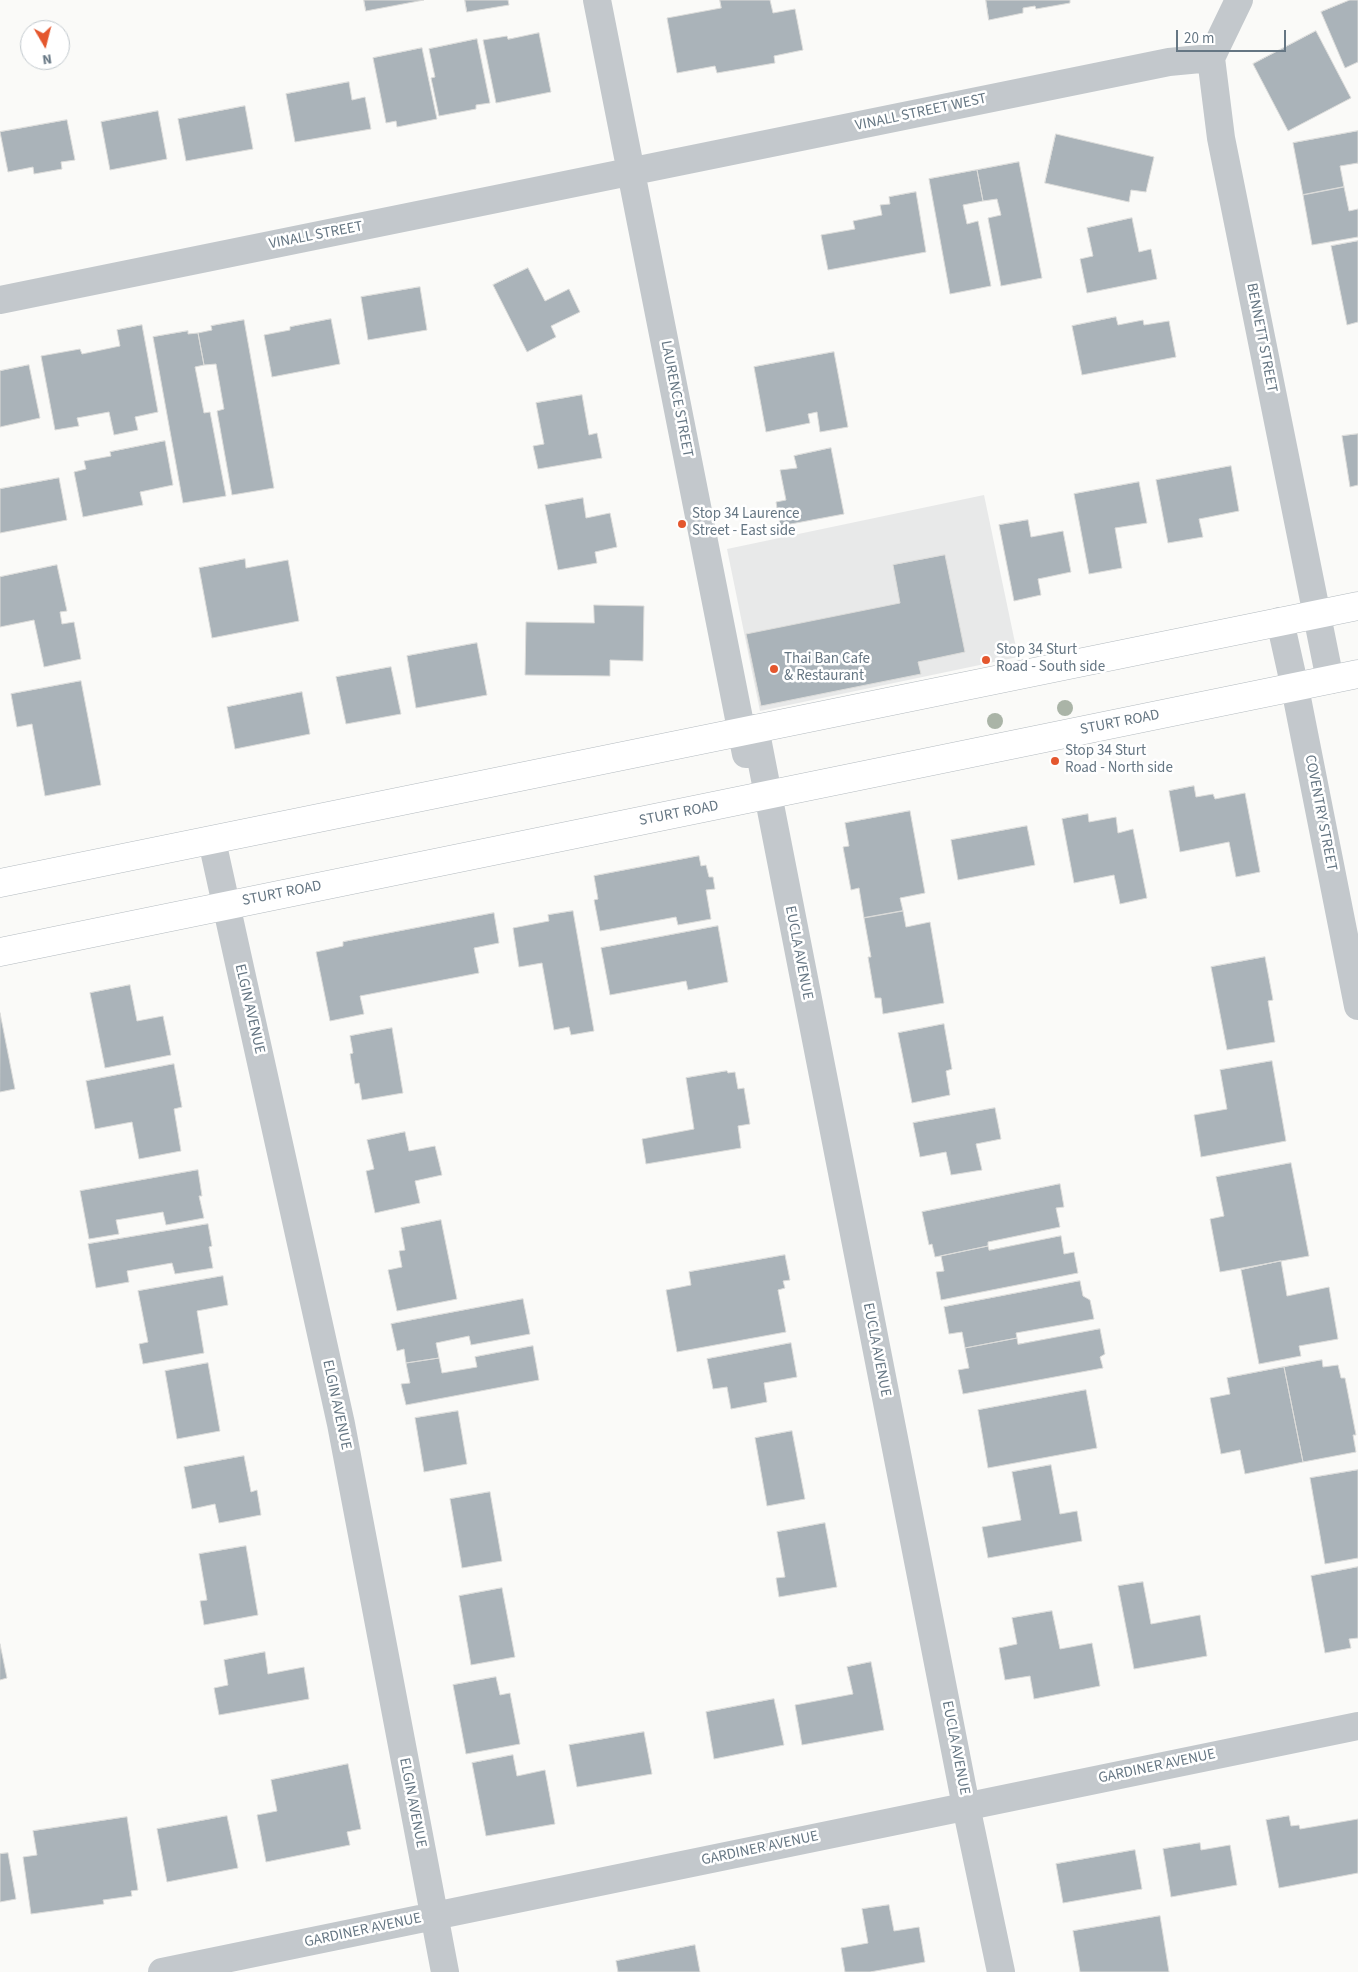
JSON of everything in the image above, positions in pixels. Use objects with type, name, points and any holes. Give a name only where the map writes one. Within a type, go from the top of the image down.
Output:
[{"type":"main road","points":[[0,883],[1358,606]]},
{"type":"main road","name":"STURT ROAD","points":[[0,952],[1358,674]]},
{"type":"street","name":"LAURENCE STREET","points":[[597,0],[761,797]]},
{"type":"street","points":[[1210,58],[1239,0]]},
{"type":"street","name":"VINALL STREET WEST","points":[[631,172],[1169,62],[1210,58]]},
{"type":"street","name":"BENNETT STREET","points":[[1210,58],[1221,138],[1330,680]]},
{"type":"street","name":"VINALL STREET","points":[[0,300],[631,172]]},
{"type":"street","name":"COVENTRY STREET","points":[[1280,621],[1358,1006]]},
{"type":"street","name":"EUCLA AVENUE","points":[[761,797],[1001,1972]]},
{"type":"street","name":"ELGIN AVENUE","points":[[212,841],[341,1424],[445,1972]]},
{"type":"street","name":"GARDINER AVENUE","points":[[162,1972],[1358,1726]]},
{"type":"shaded area","points":[[984,495],[1018,657],[760,711],[727,549]]},
{"type":"building","points":[[364,0],[424,0],[366,11]]},
{"type":"building","points":[[465,0],[508,0],[509,5],[467,12]]},
{"type":"building","points":[[720,0],[770,0],[773,13],[795,9],[803,50],[774,56],[775,63],[717,73],[715,66],[677,73],[667,18],[721,8]]},
{"type":"building","points":[[986,0],[1070,0],[1070,3],[1036,9],[1035,6],[1023,8],[1023,13],[989,20]]},
{"type":"building","points":[[1350,0],[1358,0],[1358,62],[1345,68],[1321,12]]},
{"type":"building","points":[[1316,31],[1351,98],[1288,131],[1253,64]]},
{"type":"building","points":[[539,33],[551,92],[496,103],[483,40],[507,36],[508,39]]},
{"type":"building","points":[[477,39],[490,103],[476,105],[476,109],[439,116],[431,78],[435,77],[429,49]]},
{"type":"building","points":[[422,48],[437,119],[397,127],[396,121],[386,123],[373,58]]},
{"type":"building","points":[[349,82],[352,100],[365,97],[371,129],[295,142],[286,94]]},
{"type":"building","points":[[245,106],[253,149],[186,161],[178,119]]},
{"type":"building","points":[[158,111],[167,159],[110,170],[101,122]]},
{"type":"building","points":[[67,120],[75,160],[61,162],[62,169],[34,174],[33,167],[8,172],[0,132]]},
{"type":"building","points":[[1358,131],[1358,163],[1340,166],[1344,187],[1303,195],[1293,143]]},
{"type":"building","points":[[1056,134],[1154,157],[1146,192],[1131,190],[1129,202],[1045,183]]},
{"type":"building","points":[[1019,162],[1042,278],[1001,286],[988,218],[1001,215],[997,199],[983,201],[977,170]]},
{"type":"building","points":[[977,170],[983,201],[963,205],[967,224],[978,221],[991,286],[950,294],[929,179]]},
{"type":"building","points":[[1344,187],[1349,211],[1358,209],[1358,237],[1312,245],[1303,195]]},
{"type":"building","points":[[916,192],[926,252],[828,270],[821,235],[855,229],[853,221],[882,215],[880,205],[890,204],[889,197]]},
{"type":"building","points":[[1132,218],[1139,252],[1151,249],[1157,279],[1087,293],[1080,259],[1093,256],[1087,228]]},
{"type":"building","points":[[1358,241],[1358,322],[1347,325],[1331,246]]},
{"type":"building","points":[[528,268],[545,301],[569,289],[580,312],[551,326],[556,337],[527,352],[493,285]]},
{"type":"building","points":[[420,287],[427,330],[368,340],[361,297]]},
{"type":"building","points":[[1116,317],[1118,325],[1143,320],[1144,325],[1169,321],[1176,357],[1082,375],[1072,326]]},
{"type":"building","points":[[331,319],[340,364],[272,377],[264,335],[290,330],[290,327]]},
{"type":"building","points":[[244,320],[274,488],[232,495],[217,411],[224,409],[216,364],[204,365],[198,333],[212,330],[211,326]]},
{"type":"building","points":[[142,325],[158,412],[135,417],[138,430],[114,435],[109,412],[77,418],[79,426],[55,430],[41,356],[80,349],[82,354],[120,346],[117,330]]},
{"type":"building","points":[[188,331],[188,334],[198,333],[204,365],[195,367],[204,413],[210,412],[226,496],[183,503],[153,337]]},
{"type":"building","points":[[834,352],[848,427],[820,432],[817,412],[808,414],[810,423],[766,432],[754,367]]},
{"type":"building","points":[[29,365],[40,418],[0,427],[0,371]]},
{"type":"building","points":[[582,395],[589,435],[597,433],[602,458],[538,469],[533,446],[544,444],[536,403]]},
{"type":"building","points":[[1358,434],[1358,485],[1350,487],[1342,436]]},
{"type":"building","points":[[165,441],[173,485],[140,492],[143,505],[83,517],[74,472],[86,469],[84,461],[111,456],[110,452]]},
{"type":"building","points":[[831,448],[844,514],[780,526],[776,502],[786,500],[780,470],[797,468],[794,456]]},
{"type":"building","points":[[1231,466],[1239,511],[1199,519],[1203,537],[1168,543],[1156,480]]},
{"type":"building","points":[[59,478],[67,520],[0,533],[0,489]]},
{"type":"building","points":[[1139,482],[1147,523],[1115,528],[1122,568],[1089,574],[1074,494]]},
{"type":"building","points":[[583,498],[586,518],[610,513],[617,547],[595,552],[597,563],[558,570],[545,505]]},
{"type":"building","points":[[1028,520],[1031,537],[1063,531],[1071,572],[1038,579],[1041,595],[1014,601],[999,525]]},
{"type":"building","points":[[945,555],[965,652],[918,662],[921,674],[761,706],[746,634],[900,603],[893,565]]},
{"type":"building","points":[[245,559],[246,568],[288,560],[299,621],[212,638],[199,568]]},
{"type":"building","points":[[57,565],[67,611],[60,612],[62,624],[74,622],[81,659],[44,667],[34,620],[0,627],[0,577]]},
{"type":"building","points":[[594,605],[644,606],[643,661],[610,660],[610,676],[525,675],[526,622],[594,623]]},
{"type":"building","points":[[477,643],[487,695],[416,708],[407,656]]},
{"type":"building","points":[[391,667],[401,714],[346,724],[336,677]]},
{"type":"building","points":[[81,681],[101,785],[45,796],[32,724],[17,727],[11,694]]},
{"type":"building","points":[[302,692],[310,734],[235,749],[227,707]]},
{"type":"building","points":[[1194,786],[1196,797],[1213,794],[1215,799],[1245,793],[1260,872],[1236,877],[1229,842],[1180,852],[1169,791]]},
{"type":"building","points":[[910,811],[925,893],[900,898],[903,911],[864,918],[859,888],[851,890],[843,847],[849,846],[845,823]]},
{"type":"building","points":[[1088,814],[1089,822],[1116,817],[1118,833],[1133,829],[1147,898],[1120,904],[1114,875],[1074,883],[1062,819]]},
{"type":"building","points":[[1027,826],[1035,865],[958,880],[951,840]]},
{"type":"building","points":[[699,856],[701,866],[706,865],[709,877],[713,877],[715,889],[706,890],[711,919],[678,925],[676,917],[600,931],[594,900],[598,899],[594,876]]},
{"type":"building","points":[[573,911],[594,1031],[571,1035],[569,1027],[554,1030],[542,963],[519,967],[513,928],[549,921],[548,915]]},
{"type":"building","points":[[903,911],[906,927],[930,922],[944,1003],[883,1014],[881,998],[875,998],[868,957],[871,957],[864,918]]},
{"type":"building","points":[[494,913],[499,943],[474,948],[479,973],[360,996],[364,1014],[330,1021],[316,952],[343,946],[343,942]]},
{"type":"building","points":[[718,926],[728,982],[688,990],[686,981],[610,995],[601,948]]},
{"type":"building","points":[[1265,957],[1273,1000],[1268,1001],[1275,1042],[1227,1050],[1211,967]]},
{"type":"building","points":[[130,985],[137,1021],[163,1016],[171,1055],[105,1068],[90,993]]},
{"type":"building","points":[[0,1013],[15,1089],[0,1092]]},
{"type":"building","points":[[944,1024],[952,1069],[946,1071],[950,1095],[912,1103],[898,1033]]},
{"type":"building","points":[[392,1028],[403,1093],[362,1100],[359,1083],[355,1084],[350,1054],[353,1053],[350,1036]]},
{"type":"building","points":[[1272,1061],[1286,1141],[1201,1157],[1194,1115],[1227,1109],[1220,1070]]},
{"type":"building","points":[[174,1064],[182,1107],[174,1109],[181,1151],[139,1159],[132,1122],[95,1129],[86,1081]]},
{"type":"building","points":[[727,1071],[728,1073],[735,1072],[738,1089],[744,1088],[750,1124],[738,1126],[741,1148],[646,1164],[642,1139],[694,1129],[686,1078]]},
{"type":"building","points":[[995,1108],[1001,1139],[976,1144],[982,1170],[951,1175],[946,1152],[920,1157],[913,1123]]},
{"type":"building","points":[[405,1132],[409,1151],[435,1146],[442,1175],[415,1181],[420,1203],[375,1213],[366,1171],[374,1169],[367,1140]]},
{"type":"building","points":[[1291,1163],[1309,1256],[1220,1272],[1210,1219],[1224,1216],[1216,1177]]},
{"type":"building","points":[[198,1170],[202,1196],[199,1196],[204,1218],[166,1225],[163,1212],[116,1220],[119,1234],[89,1239],[80,1191]]},
{"type":"building","points":[[1060,1184],[1064,1207],[1056,1208],[1060,1227],[988,1242],[988,1246],[935,1257],[932,1244],[929,1245],[922,1212]]},
{"type":"building","points":[[441,1220],[457,1299],[397,1311],[388,1270],[402,1267],[399,1251],[405,1250],[401,1228]]},
{"type":"building","points":[[208,1224],[212,1246],[209,1247],[213,1268],[175,1274],[172,1263],[127,1271],[129,1282],[96,1288],[88,1244]]},
{"type":"building","points":[[1061,1236],[1064,1254],[1074,1252],[1078,1273],[941,1300],[936,1272],[944,1271],[941,1256],[988,1246],[989,1250]]},
{"type":"building","points":[[785,1255],[790,1280],[783,1281],[785,1288],[778,1290],[786,1332],[677,1352],[666,1290],[691,1285],[689,1272]]},
{"type":"building","points":[[1281,1261],[1287,1296],[1329,1287],[1338,1339],[1299,1346],[1301,1356],[1259,1364],[1241,1270]]},
{"type":"building","points":[[223,1276],[228,1305],[197,1311],[204,1353],[143,1364],[139,1344],[148,1342],[138,1291]]},
{"type":"building","points":[[1080,1281],[1083,1296],[1090,1300],[1094,1319],[1016,1333],[1017,1338],[965,1348],[962,1332],[949,1334],[944,1307]]},
{"type":"building","points":[[523,1299],[530,1334],[471,1345],[469,1336],[436,1343],[439,1358],[406,1363],[404,1349],[397,1351],[391,1324]]},
{"type":"building","points":[[1100,1329],[1105,1354],[1100,1357],[1103,1368],[963,1394],[958,1370],[969,1368],[965,1348],[1017,1338],[1018,1344]]},
{"type":"building","points":[[791,1343],[797,1377],[764,1383],[767,1402],[731,1409],[727,1387],[713,1389],[707,1359]]},
{"type":"building","points":[[533,1346],[539,1380],[406,1405],[401,1384],[410,1383],[406,1363],[439,1358],[442,1373],[477,1367],[475,1357]]},
{"type":"building","points":[[1322,1360],[1323,1367],[1338,1365],[1341,1378],[1345,1378],[1356,1435],[1353,1435],[1356,1452],[1303,1462],[1284,1367]]},
{"type":"building","points":[[208,1363],[220,1431],[177,1439],[165,1371]]},
{"type":"building","points":[[1284,1367],[1303,1462],[1245,1474],[1240,1450],[1221,1454],[1210,1398],[1230,1394],[1227,1378]]},
{"type":"building","points":[[1086,1390],[1097,1448],[988,1468],[978,1410]]},
{"type":"building","points":[[458,1411],[467,1464],[424,1472],[415,1418]]},
{"type":"building","points":[[792,1431],[805,1499],[767,1506],[755,1438]]},
{"type":"building","points":[[244,1456],[251,1492],[257,1490],[261,1515],[219,1523],[215,1504],[192,1509],[184,1467]]},
{"type":"building","points":[[1051,1465],[1060,1514],[1077,1511],[1082,1541],[988,1558],[982,1527],[1021,1520],[1012,1472]]},
{"type":"building","points":[[1358,1470],[1358,1558],[1325,1564],[1310,1478]]},
{"type":"building","points":[[490,1492],[502,1561],[462,1568],[450,1499]]},
{"type":"building","points":[[825,1523],[837,1587],[779,1597],[776,1578],[785,1577],[777,1532]]},
{"type":"building","points":[[246,1546],[258,1615],[204,1625],[200,1601],[207,1600],[199,1554]]},
{"type":"building","points":[[1358,1567],[1358,1638],[1349,1639],[1351,1648],[1325,1653],[1311,1576]]},
{"type":"building","points":[[1143,1582],[1151,1624],[1200,1615],[1207,1656],[1134,1669],[1118,1586]]},
{"type":"building","points":[[502,1588],[515,1657],[471,1665],[459,1596]]},
{"type":"building","points":[[1052,1611],[1060,1649],[1092,1643],[1100,1686],[1034,1699],[1030,1676],[1005,1680],[999,1648],[1017,1644],[1012,1618]]},
{"type":"building","points":[[0,1644],[7,1678],[0,1680]]},
{"type":"building","points":[[265,1652],[268,1674],[304,1667],[309,1699],[219,1715],[214,1688],[228,1685],[224,1660]]},
{"type":"building","points":[[871,1662],[884,1730],[802,1745],[795,1705],[853,1694],[847,1667]]},
{"type":"building","points":[[496,1677],[500,1695],[510,1693],[520,1744],[466,1754],[453,1685]]},
{"type":"building","points":[[774,1699],[784,1745],[714,1759],[706,1712]]},
{"type":"building","points":[[644,1732],[652,1774],[577,1787],[569,1745]]},
{"type":"building","points":[[513,1755],[517,1776],[545,1770],[555,1824],[486,1836],[472,1763]]},
{"type":"building","points":[[348,1764],[361,1829],[347,1832],[350,1845],[266,1862],[257,1815],[277,1811],[271,1780]]},
{"type":"building","points":[[227,1816],[238,1868],[167,1882],[157,1829]]},
{"type":"building","points":[[1289,1816],[1291,1826],[1299,1825],[1300,1829],[1358,1819],[1358,1873],[1279,1888],[1266,1820]]},
{"type":"building","points":[[127,1817],[138,1890],[131,1891],[132,1896],[103,1900],[104,1904],[31,1914],[23,1857],[37,1855],[33,1831]]},
{"type":"building","points":[[1200,1843],[1201,1850],[1230,1845],[1237,1885],[1171,1897],[1163,1849]]},
{"type":"building","points":[[1135,1850],[1142,1889],[1063,1903],[1056,1864]]},
{"type":"building","points":[[8,1853],[16,1899],[0,1902],[0,1854]]},
{"type":"building","points":[[889,1905],[894,1931],[919,1927],[925,1962],[870,1972],[845,1972],[841,1948],[868,1943],[862,1909]]},
{"type":"building","points":[[1160,1916],[1169,1972],[1080,1972],[1073,1931]]},
{"type":"building","points":[[695,1945],[700,1972],[618,1972],[616,1961]]},
{"type":"place","name":"Stop 34 Laurence Street - East side","points":[[682,524]]},
{"type":"place","name":"Stop 34 Sturt Road - South side","points":[[986,660]]},
{"type":"place","name":"Thai Ban Cafe & Restaurant","points":[[774,669]]},
{"type":"place","name":"Stop 34 Sturt Road - North side","points":[[1055,761]]}]
